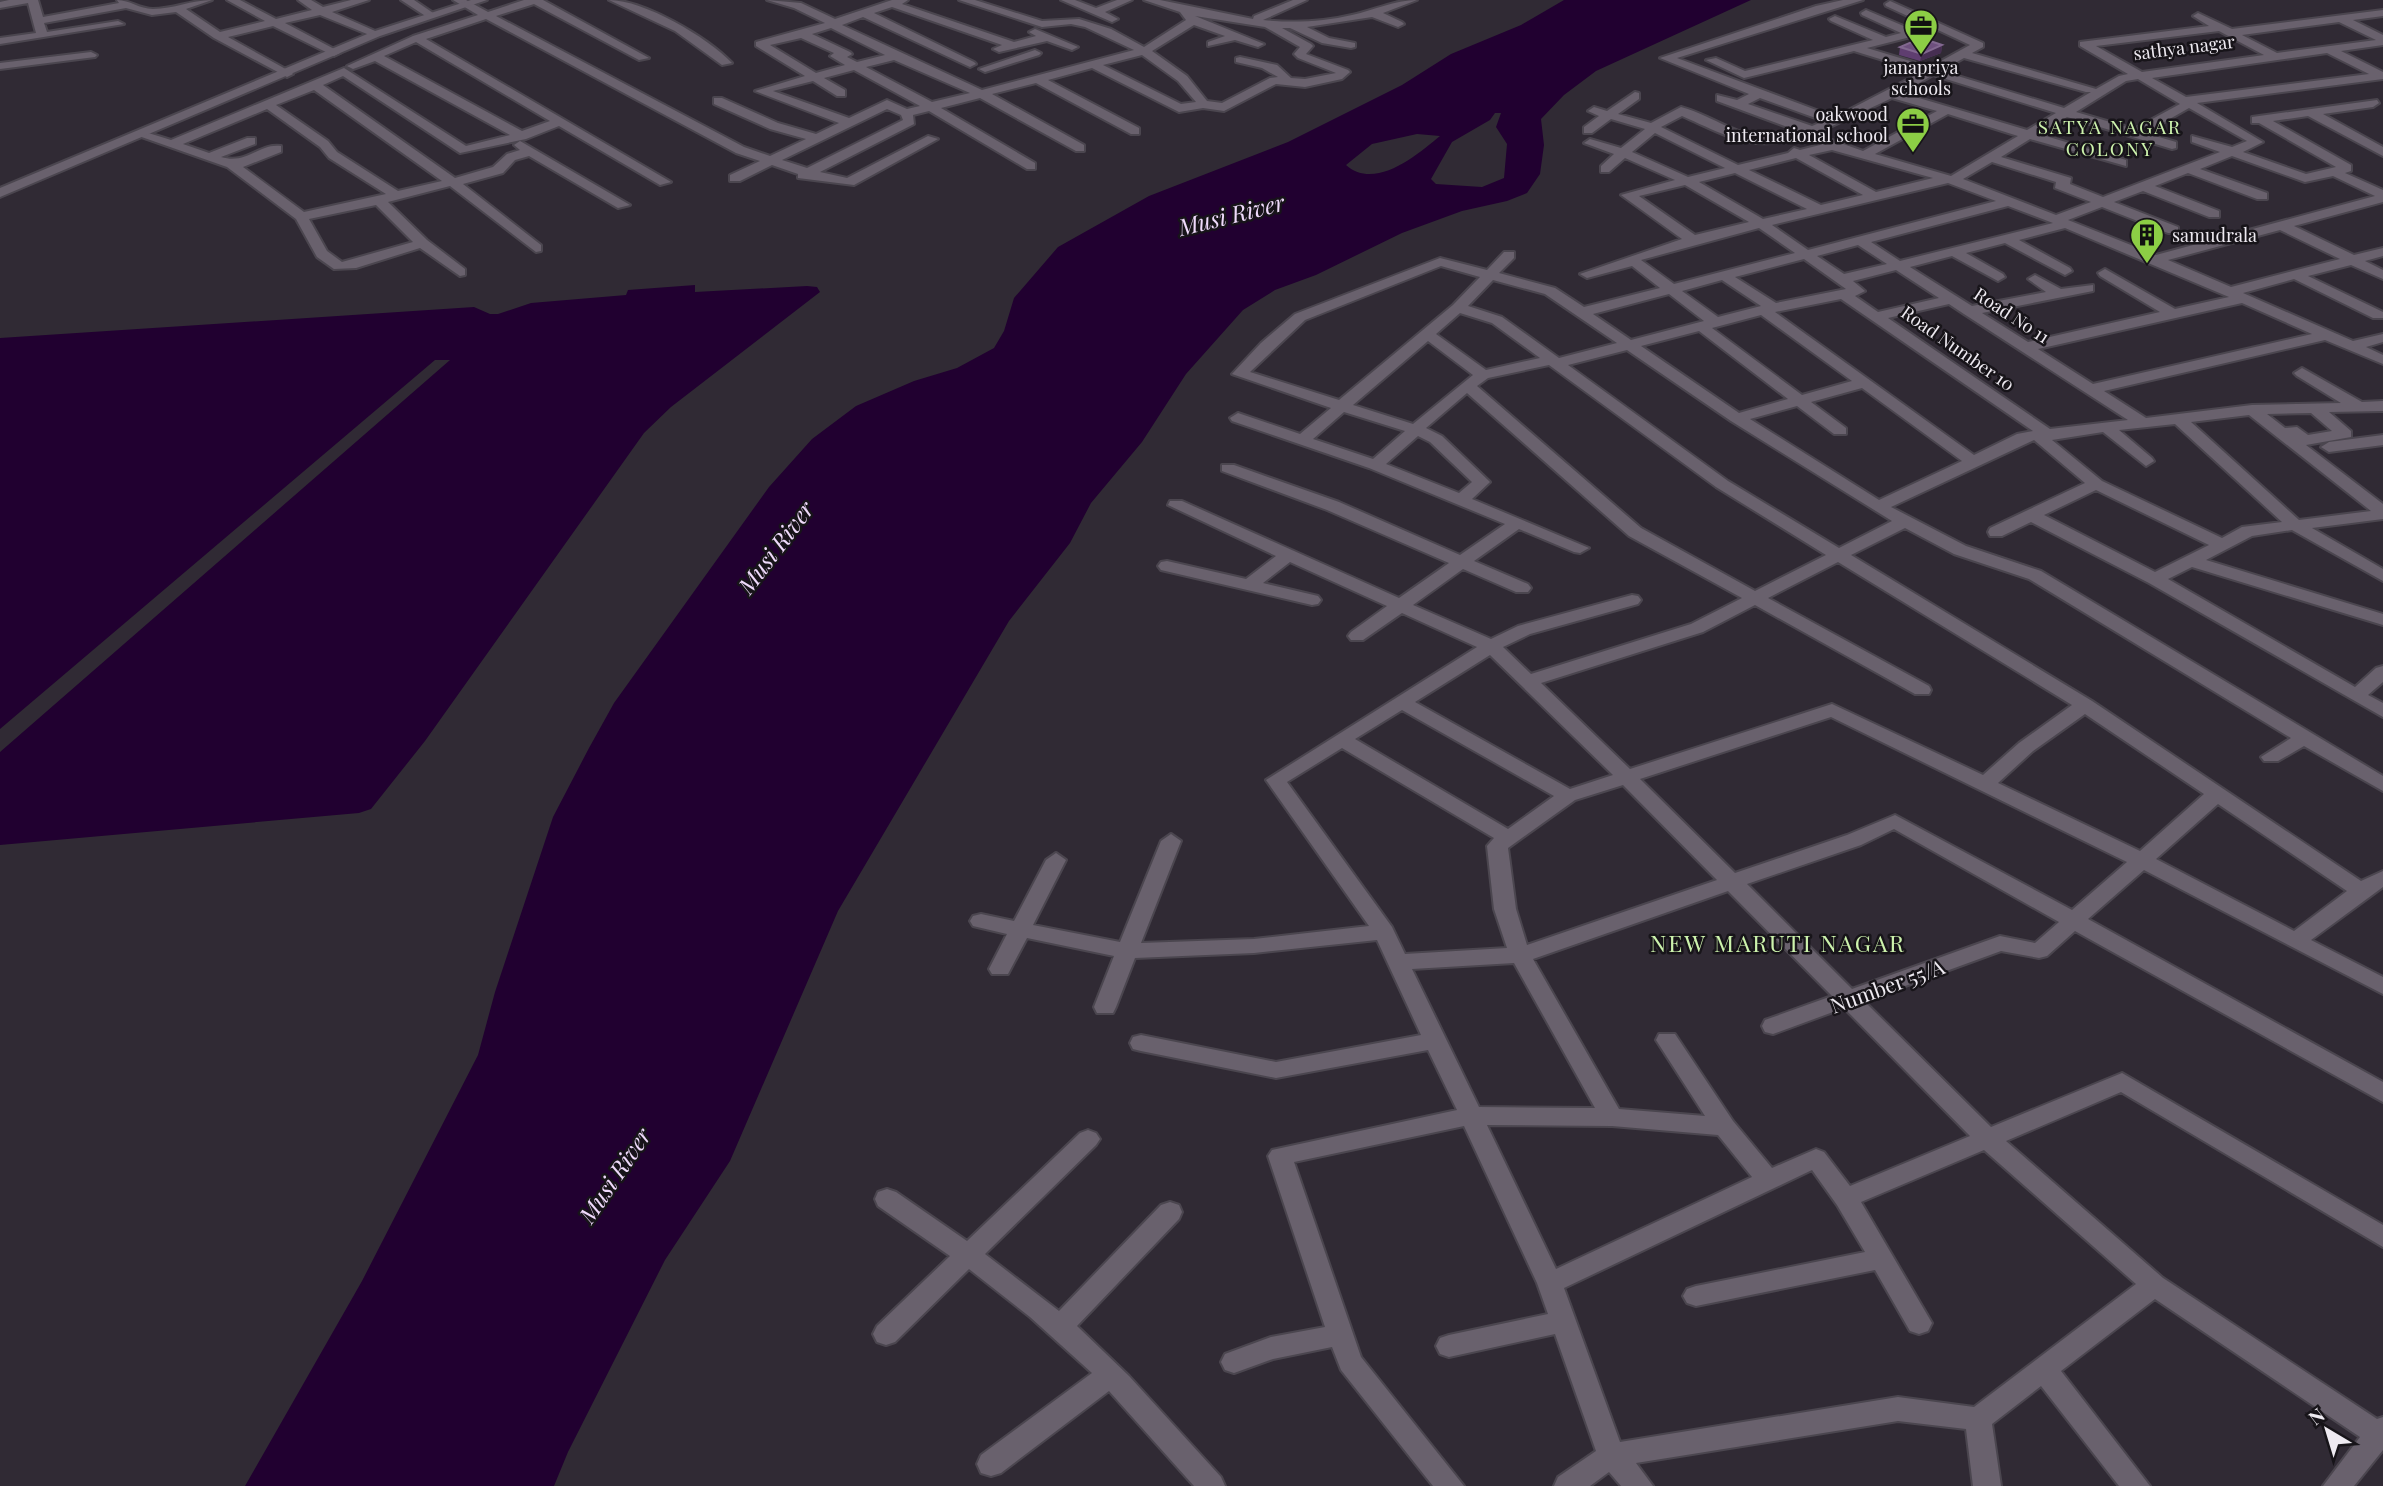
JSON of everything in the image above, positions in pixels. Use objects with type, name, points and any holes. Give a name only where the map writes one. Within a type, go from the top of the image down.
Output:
[{"type":"street","points":[[0,5],[26,0]]},
{"type":"street","points":[[33,0],[42,36]]},
{"type":"street","points":[[38,21],[125,2],[147,15],[206,0]]},
{"type":"street","points":[[232,0],[339,62],[374,108],[454,183],[536,248]]},
{"type":"street","points":[[303,0],[321,11],[376,34]]},
{"type":"street","points":[[218,36],[364,0]]},
{"type":"street","points":[[406,0],[431,15]]},
{"type":"street","points":[[170,144],[315,85],[339,62],[376,34],[431,15],[474,7],[535,0],[643,58]]},
{"type":"street","points":[[614,0],[679,29],[726,63]]},
{"type":"street","points":[[772,0],[797,5],[895,56],[982,94],[1080,148]]},
{"type":"street","points":[[869,0],[893,3],[1010,44],[1025,44],[1048,37]]},
{"type":"street","points":[[964,0],[1043,24],[1076,21],[1169,66],[1199,92],[1203,104]]},
{"type":"street","points":[[1066,0],[1099,11],[1112,19]]},
{"type":"street","points":[[1099,11],[1127,0]]},
{"type":"street","points":[[1149,0],[1193,15],[1258,44]]},
{"type":"street","points":[[1257,20],[1302,0]]},
{"type":"street","points":[[1193,15],[1289,23],[1336,21],[1373,13],[1412,0]]},
{"type":"street","points":[[1832,120],[1666,58],[1820,8],[1858,0]]},
{"type":"street","points":[[841,93],[812,78],[760,44],[835,24],[893,3]]},
{"type":"street","points":[[1605,169],[1646,132],[1681,111],[1759,142],[1772,140],[1808,132],[1890,93],[1979,45],[1890,4]]},
{"type":"street","points":[[176,7],[218,36],[288,74]]},
{"type":"street","points":[[0,193],[147,137],[288,74],[375,56],[417,38],[474,7]]},
{"type":"street","points":[[474,7],[740,150],[802,176],[849,183],[932,139]]},
{"type":"street","points":[[906,113],[1142,51],[1156,46],[1193,15],[1213,7]]},
{"type":"street","points":[[864,13],[970,64]]},
{"type":"street","points":[[1373,13],[1398,24]]},
{"type":"street","points":[[1866,13],[1911,33]]},
{"type":"street","points":[[1375,465],[1467,385],[1483,375],[1630,344],[1769,309],[1899,265],[2007,239],[2062,222],[2104,201],[2257,142],[2084,44],[2383,13]]},
{"type":"street","points":[[2198,16],[2273,55]]},
{"type":"street","points":[[2341,18],[2383,39]]},
{"type":"street","points":[[1835,19],[1884,40]]},
{"type":"street","points":[[1093,64],[1175,108],[1203,104],[1224,107],[1266,82],[1286,80],[1305,83],[1345,73],[1302,56],[1300,54],[1307,46],[1257,20]]},
{"type":"street","points":[[1289,23],[1326,41],[1350,44]]},
{"type":"street","points":[[0,41],[118,24]]},
{"type":"street","points":[[1712,60],[1744,75],[1911,33],[1942,29]]},
{"type":"street","points":[[1028,30],[1072,47]]},
{"type":"street","points":[[802,33],[846,54],[836,56],[930,106],[1031,166]]},
{"type":"street","points":[[1212,44],[1235,36]]},
{"type":"street","points":[[417,38],[665,182]]},
{"type":"street","name":"sathya nagar","points":[[2062,110],[2090,89],[2132,73],[2290,55],[2383,39]]},
{"type":"street","points":[[995,50],[1010,44]]},
{"type":"street","points":[[1853,47],[1929,73],[2062,110],[2172,145]]},
{"type":"street","points":[[2325,49],[2382,76]]},
{"type":"street","points":[[985,69],[1008,64],[1035,53]]},
{"type":"street","points":[[1962,54],[2090,89]]},
{"type":"street","points":[[0,66],[28,69],[91,55]]},
{"type":"street","points":[[375,56],[516,138],[531,151],[623,205]]},
{"type":"street","points":[[849,122],[761,91],[895,56]]},
{"type":"street","points":[[1240,60],[1280,71],[1286,80]]},
{"type":"street","points":[[1008,64],[1135,131]]},
{"type":"street","name":"sathya nagar","points":[[1948,179],[2062,110],[2132,73]]},
{"type":"street","points":[[2136,133],[2186,102],[2382,76]]},
{"type":"street","points":[[2332,82],[2378,106]]},
{"type":"street","points":[[315,85],[374,108],[464,150],[516,138],[560,122]]},
{"type":"street","points":[[1890,93],[2122,163]]},
{"type":"street","points":[[1738,104],[1759,94]]},
{"type":"street","points":[[1609,115],[1635,96]]},
{"type":"street","points":[[1721,98],[1808,132],[1832,146],[1948,179],[2062,222],[2155,259],[2323,336],[2383,360]]},
{"type":"street","points":[[718,101],[774,126],[816,138]]},
{"type":"street","points":[[735,178],[887,104],[906,113],[910,121],[802,176]]},
{"type":"street","points":[[268,105],[324,144],[333,155],[367,174],[396,195]]},
{"type":"street","points":[[2224,124],[2378,106]]},
{"type":"street","points":[[1866,154],[1947,110]]},
{"type":"street","points":[[1594,111],[1653,128],[1741,168],[1818,209]]},
{"type":"street","points":[[2310,112],[2383,152]]},
{"type":"street","name":"Road Number 10","points":[[1609,115],[1589,137],[1664,167],[1759,225],[1804,254],[1879,316],[2044,436],[2096,484],[2219,543]]},
{"type":"street","points":[[2196,139],[2305,178],[2347,168],[2260,119]]},
{"type":"street","points":[[830,131],[869,143]]},
{"type":"street","name":"sathya nagar","points":[[1948,179],[1989,158],[2024,133]]},
{"type":"street","points":[[147,137],[211,156],[234,166],[300,217],[322,254],[339,266],[356,264],[422,243]]},
{"type":"street","points":[[1772,140],[1875,197]]},
{"type":"street","points":[[211,156],[251,141]]},
{"type":"street","points":[[1693,240],[1628,197],[1832,146]]},
{"type":"street","points":[[234,166],[277,149]]},
{"type":"street","points":[[300,217],[454,183],[498,170],[511,157],[531,151]]},
{"type":"street","points":[[1989,158],[2066,181],[2060,185],[2173,230]]},
{"type":"street","points":[[2189,169],[2262,196]]},
{"type":"street","points":[[2334,172],[2383,197]]},
{"type":"street","points":[[1633,262],[1631,259],[1634,257],[1693,240],[1948,179]]},
{"type":"street","points":[[2146,187],[2214,214]]},
{"type":"street","points":[[2155,259],[2383,197]]},
{"type":"street","points":[[379,200],[422,243],[460,272]]},
{"type":"street","points":[[1583,312],[2008,201]]},
{"type":"street","points":[[2281,225],[2383,275]]},
{"type":"street","points":[[2007,239],[2065,271]]},
{"type":"street","name":"Road No 11","points":[[1859,240],[2144,423]]},
{"type":"street","points":[[1954,252],[1998,277]]},
{"type":"street","points":[[2026,348],[2173,314],[2296,275],[2383,252]]},
{"type":"street","points":[[1303,440],[1458,308],[1509,256]]},
{"type":"street","points":[[1462,499],[1482,482],[1436,439],[1417,430],[1240,374],[1266,345],[1300,317],[1440,262],[1549,291],[1737,418],[1878,507],[1960,550],[2035,575],[2383,785]]},
{"type":"street","points":[[1587,274],[1633,262]]},
{"type":"street","points":[[1633,262],[1798,400],[1840,431]]},
{"type":"street","points":[[2105,273],[2173,314]]},
{"type":"street","points":[[1723,275],[1863,383],[1974,461]]},
{"type":"street","points":[[2296,275],[2378,315]]},
{"type":"street","points":[[2035,279],[2059,294]]},
{"type":"street","points":[[1969,311],[2088,288]]},
{"type":"street","points":[[1879,316],[1952,299]]},
{"type":"street","points":[[1458,308],[1497,320],[1722,484],[2085,705],[2361,891]]},
{"type":"street","points":[[1427,334],[1483,375]]},
{"type":"street","points":[[2091,389],[2323,336]]},
{"type":"street","points":[[2349,347],[2383,338]]},
{"type":"street","points":[[2302,373],[2357,405]]},
{"type":"street","points":[[1737,418],[1863,383]]},
{"type":"street","points":[[1467,385],[1635,532],[1922,690]]},
{"type":"street","points":[[2274,422],[2275,416],[2316,409],[2357,405],[2383,406]]},
{"type":"street","points":[[1878,507],[2023,437],[2252,410],[2316,409],[2345,434],[2305,440],[2252,410]]},
{"type":"street","points":[[1238,418],[1375,465],[1580,548]]},
{"type":"street","points":[[2178,418],[2295,525],[2383,576]]},
{"type":"street","points":[[2274,422],[2383,513]]},
{"type":"street","points":[[2107,428],[2146,461]]},
{"type":"street","points":[[2305,450],[2383,440]]},
{"type":"street","points":[[1228,468],[1333,506],[1522,588]]},
{"type":"street","points":[[1996,532],[2096,484]]},
{"type":"street","points":[[1176,505],[1491,646],[1628,778],[1989,1140],[2154,1285],[2382,1434],[2337,1486]]},
{"type":"street","points":[[2155,579],[2192,561],[2219,543],[2248,531],[2383,513]]},
{"type":"street","points":[[2031,515],[2155,579],[2383,711]]},
{"type":"street","points":[[1357,636],[1518,522]]},
{"type":"street","points":[[1528,681],[1697,628],[1835,555],[1905,522]]},
{"type":"street","points":[[1249,585],[1290,554]]},
{"type":"street","points":[[2192,561],[2383,620]]},
{"type":"street","points":[[1167,566],[1312,600]]},
{"type":"street","points":[[1632,600],[1535,626],[1491,646],[1276,780],[1384,932],[1550,1283],[1612,1455],[1639,1486]]},
{"type":"street","points":[[2357,695],[2383,672]]},
{"type":"street","points":[[1401,701],[1568,796]]},
{"type":"street","points":[[1986,783],[2025,747],[2085,705]]},
{"type":"street","points":[[1612,1117],[1520,955],[1505,909],[1497,846],[1568,796],[1832,710],[2141,860],[2383,986]]},
{"type":"street","points":[[2272,757],[2304,738]]},
{"type":"street","points":[[1341,739],[1508,838]]},
{"type":"street","points":[[2073,922],[2218,793]]},
{"type":"street","points":[[1398,962],[1520,955],[1854,841],[1895,821],[2383,1093]]},
{"type":"street","points":[[1105,1007],[1171,841]]},
{"type":"street","points":[[1000,969],[1056,860]]},
{"type":"street","points":[[2295,941],[2361,891],[2383,878]]},
{"type":"street","points":[[981,921],[1126,951],[1254,946],[1384,932]]},
{"type":"street","name":"Number 55/A","points":[[1773,1026],[2000,943],[2039,951],[2073,922]]},
{"type":"street","points":[[1141,1043],[1276,1070],[1436,1040]]},
{"type":"street","points":[[1667,1040],[1725,1127],[1767,1179]]},
{"type":"street","points":[[1846,1198],[2122,1082],[2383,1237]]},
{"type":"street","points":[[1450,1486],[1350,1362],[1280,1156],[1471,1116],[1612,1117],[1725,1127]]},
{"type":"street","points":[[886,1334],[1088,1139]]},
{"type":"street","points":[[1550,1283],[1816,1158],[1846,1198],[1919,1323]]},
{"type":"street","points":[[887,1199],[969,1255],[1060,1327],[1110,1375],[1204,1484]]},
{"type":"street","points":[[1060,1327],[1170,1212]]},
{"type":"street","points":[[1696,1296],[1880,1259]]},
{"type":"street","points":[[1568,1486],[1612,1455],[1898,1409],[1978,1419],[2154,1285]]},
{"type":"street","points":[[1449,1346],[1564,1321]]},
{"type":"street","points":[[1234,1362],[1271,1348],[1341,1335]]},
{"type":"street","points":[[2044,1370],[2136,1486]]},
{"type":"street","points":[[990,1464],[1110,1375]]},
{"type":"street","points":[[1978,1419],[1987,1486]]},
{"type":"water","name":"Musi River","points":[[1564,0],[1751,0],[1596,71],[1564,95],[1541,119],[1544,145],[1540,174],[1527,193],[1507,201],[1462,211],[1402,233],[1316,275],[1275,290],[1243,310],[1186,374],[1142,442],[1091,503],[1070,543],[1009,621],[838,911],[730,1161],[665,1260],[568,1452],[554,1486],[245,1486],[362,1281],[478,1055],[495,992],[553,817],[589,748],[614,703],[769,487],[812,439],[856,406],[914,381],[957,368],[994,348],[1004,331],[1014,298],[1058,247],[1149,196],[1288,142],[1402,85],[1451,54],[1521,25]],"holes":[[[1495,113],[1501,113],[1496,127],[1507,144],[1504,178],[1482,187],[1436,184],[1431,179],[1452,142],[1490,120]],[[1417,134],[1440,136],[1408,160],[1382,172],[1357,172],[1346,165],[1372,144]]]},
{"type":"water","points":[[695,285],[695,292],[807,286],[817,287],[820,292],[671,407],[644,433],[425,741],[371,809],[359,813],[0,845],[0,752],[450,360],[435,360],[0,729],[0,338],[474,307],[490,314],[498,314],[531,303],[626,295],[628,290]]},
{"type":"building","points":[[1921,38],[1942,45],[1922,54],[1900,47]]},
{"type":"place","name":"janapriya schools","points":[[1921,56]]},
{"type":"place","name":"oakwood international school","points":[[1913,154]]},
{"type":"place","name":"samudrala","points":[[2147,265]]},
{"type":"district","name":"SATYA NAGAR COLONY","points":[[2110,137]]},
{"type":"district","name":"NEW MARUTI NAGAR","points":[[1778,942]]}]
